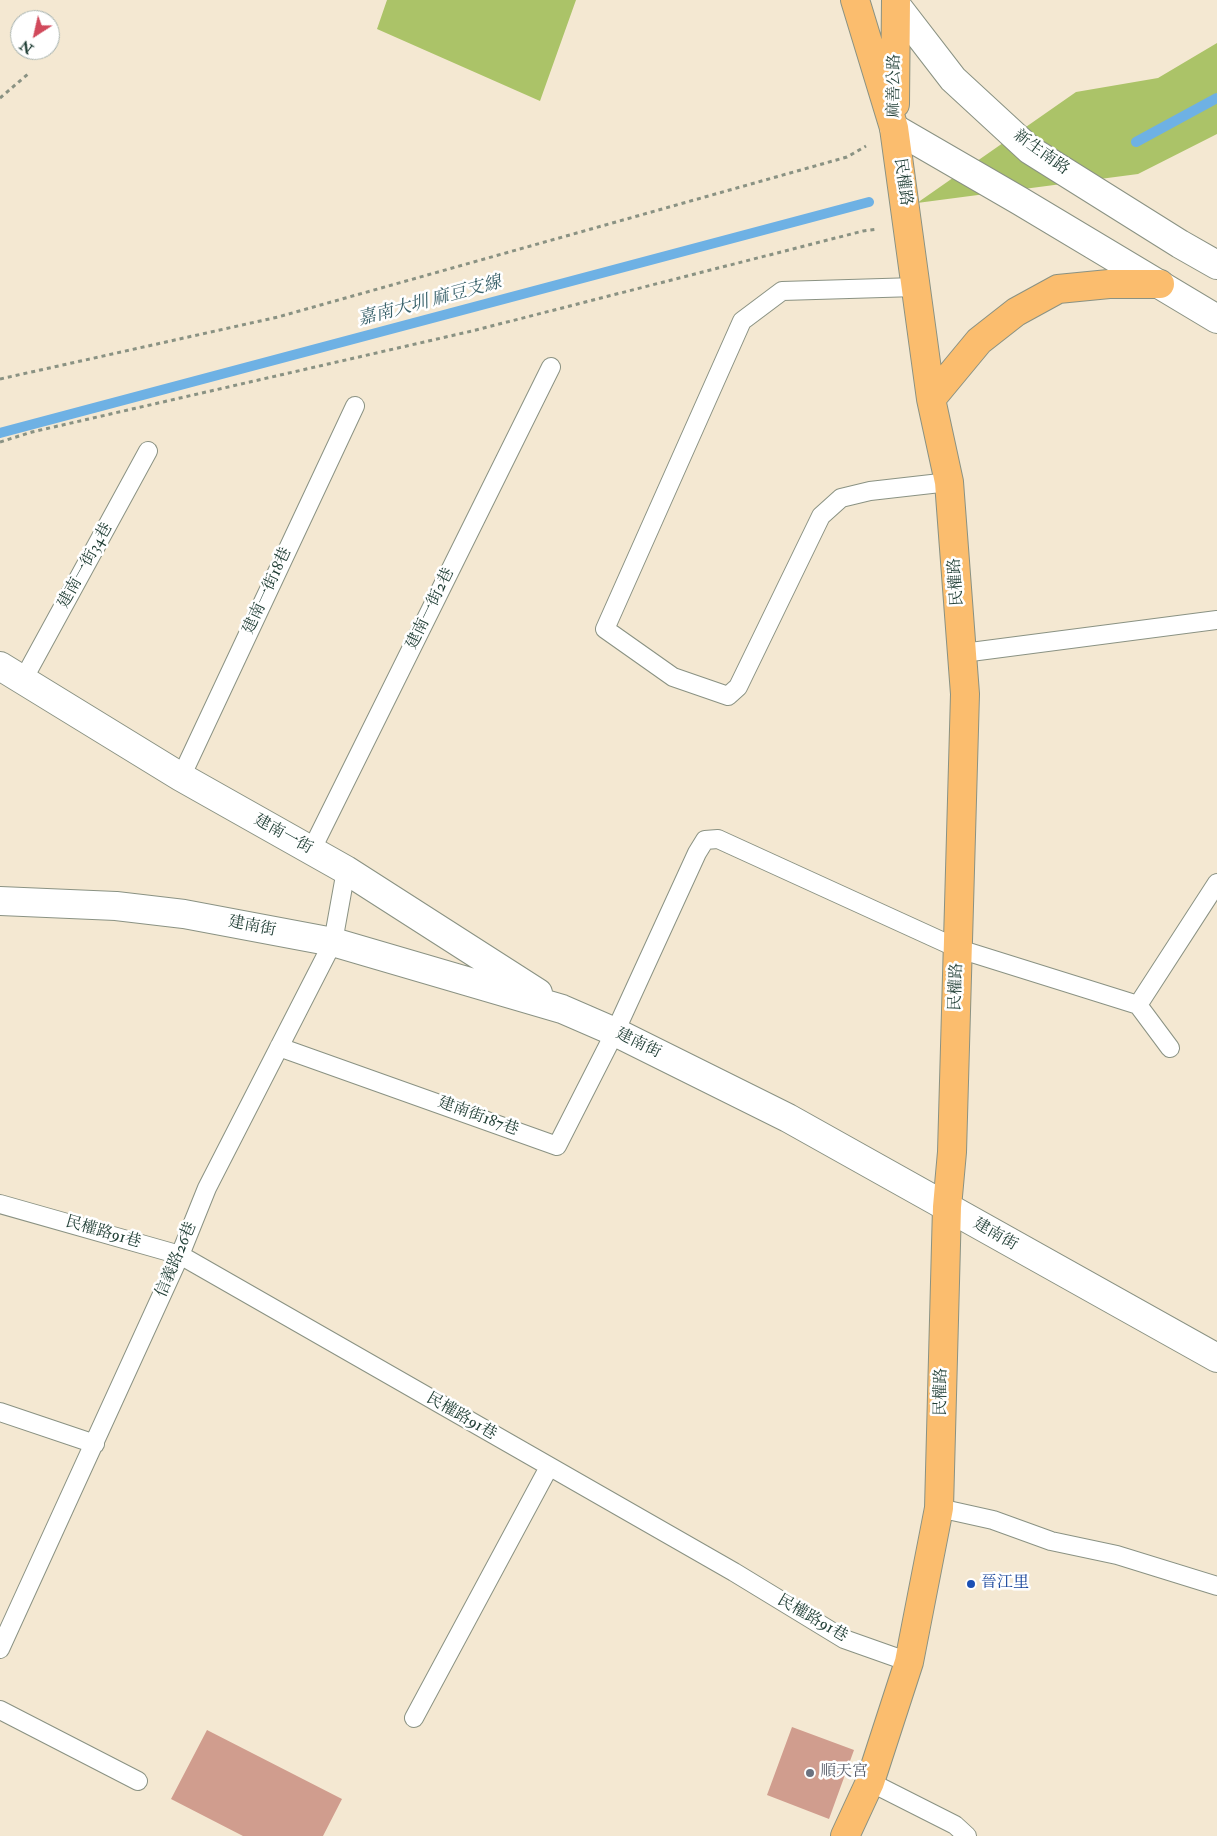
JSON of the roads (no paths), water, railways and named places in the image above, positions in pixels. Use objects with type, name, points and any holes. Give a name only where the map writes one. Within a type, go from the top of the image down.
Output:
[{"type":"main road","name":"麻善公路","points":[[855,0],[894,128]]},
{"type":"main road","name":"麻善公路","points":[[894,128],[896,3]]},
{"type":"main road","name":"民權路","points":[[845,1836],[870,1782],[909,1662],[939,1508],[947,1207],[952,1152],[959,949],[965,694],[950,482],[931,399],[894,128]]},
{"type":"main road","points":[[931,399],[979,341],[1016,312],[1058,289],[1109,284],[1160,284]]},
{"type":"street","name":"新生南路","points":[[896,3],[953,79],[1030,150],[1217,265]]},
{"type":"street","points":[[894,128],[1217,318]]},
{"type":"street","name":"建南一街","points":[[0,666],[181,777],[346,870],[562,1009]]},
{"type":"street","name":"建南街","points":[[0,901],[116,906],[184,914],[333,942],[562,1009],[615,1032],[788,1118],[1215,1354]]},
{"type":"lane","points":[[916,287],[782,291],[742,321],[605,629],[673,677],[728,696],[738,687],[821,516],[841,498],[870,491],[950,482]]},
{"type":"lane","name":"建南一街2巷","points":[[311,851],[551,367]]},
{"type":"lane","name":"建南一街18巷","points":[[181,777],[355,406]]},
{"type":"lane","name":"建南一街34巷","points":[[23,680],[148,451]]},
{"type":"lane","points":[[963,653],[1217,620]]},
{"type":"lane","points":[[615,1032],[697,853],[705,840],[718,839],[959,949],[1138,1006],[1170,1048]]},
{"type":"lane","name":"信義路26巷","points":[[2,1640],[95,1444],[180,1255],[207,1188],[333,942],[346,870]]},
{"type":"lane","points":[[1138,1006],[1217,883]]},
{"type":"lane","name":"建南街187巷","points":[[279,1047],[557,1146],[615,1032]]},
{"type":"lane","name":"民權路91巷","points":[[0,1204],[180,1255],[734,1572],[844,1639],[909,1662]]},
{"type":"lane","points":[[0,1412],[95,1444]]},
{"type":"lane","points":[[414,1718],[549,1467]]},
{"type":"lane","points":[[939,1508],[993,1520],[1051,1541],[1117,1556],[1217,1586]]},
{"type":"lane","points":[[0,1710],[138,1781]]},
{"type":"lane","points":[[870,1782],[955,1825],[967,1836]]},
{"type":"waterway","name":"嘉南大圳 麻豆支線","points":[[1136,142],[1217,98]]},
{"type":"waterway","name":"嘉南大圳 麻豆支線","points":[[0,433],[869,202]]},
{"type":"place","name":"晉江里","points":[[971,1584]]},
{"type":"place","name":"順天宮","points":[[810,1773]]}]
